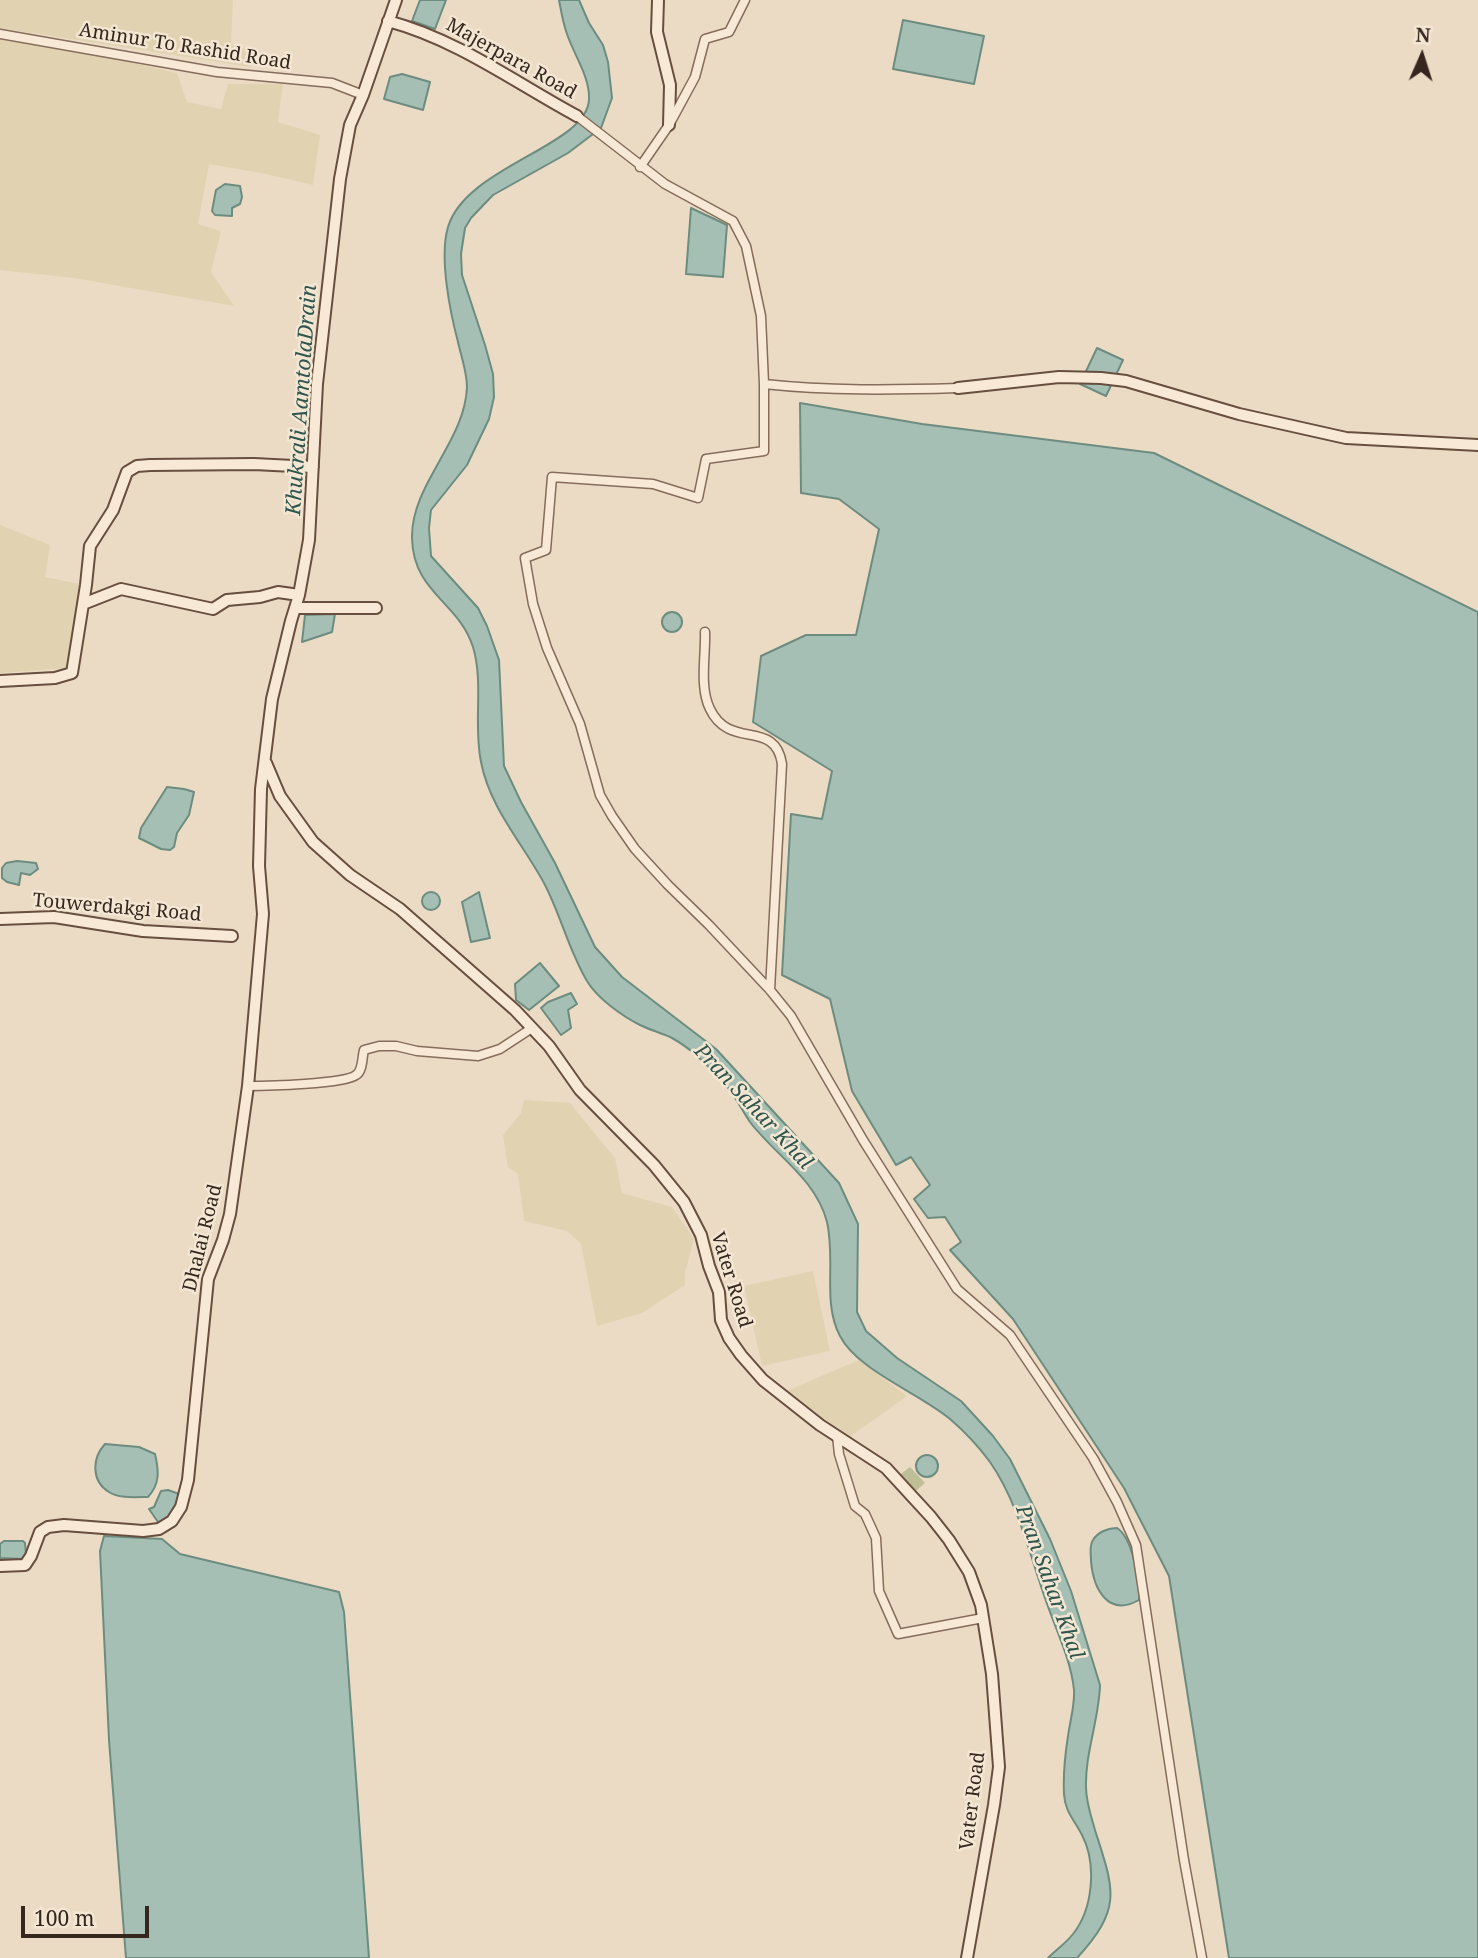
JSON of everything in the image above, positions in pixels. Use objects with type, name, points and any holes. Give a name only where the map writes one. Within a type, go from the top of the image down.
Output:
[{"type":"street","name":"Dhalai Road","points":[[0,1566],[25,1565],[40,1532],[48,1527],[64,1525],[159,1530],[172,1521],[181,1507],[188,1480],[208,1279],[230,1214],[248,1086],[263,914],[259,866],[261,789],[272,699],[299,595],[309,540],[317,384],[340,180],[350,125],[396,0]]},
{"type":"street","points":[[658,0],[657,32],[670,85],[669,125]]},
{"type":"street","points":[[640,167],[669,125],[695,78],[705,39],[729,33],[745,0]]},
{"type":"street","name":"Majerpara Road","points":[[388,21],[422,30],[485,61],[577,116]]},
{"type":"street","name":"Aminur To Rashid Road","points":[[0,34],[217,72],[332,83],[361,94]]},
{"type":"street","points":[[577,116],[665,184],[733,221],[746,246],[761,316],[764,451],[706,459],[698,498],[653,484],[552,477],[546,550],[525,558],[533,604],[544,637],[580,724],[600,795],[635,849],[792,1016],[863,1140],[957,1289],[1010,1335],[1093,1458],[1127,1523],[1136,1545],[1144,1588],[1178,1820],[1202,1958]]},
{"type":"street","points":[[764,384],[801,388],[890,390],[958,388],[1059,377],[1101,378],[1126,381],[1239,414],[1346,438],[1478,445]]},
{"type":"street","points":[[0,681],[55,678],[72,673],[90,546],[113,510],[127,472],[138,466],[150,465],[254,464],[313,467]]},
{"type":"street","points":[[83,604],[121,589],[213,609],[227,600],[260,597],[278,592],[299,595]]},
{"type":"street","points":[[295,608],[376,608]]},
{"type":"street","points":[[705,632],[704,682],[708,707],[720,725],[734,732],[762,738],[775,744],[780,751],[782,764],[779,850],[770,990]]},
{"type":"street","name":"Vater Road","points":[[266,763],[279,796],[313,842],[350,874],[400,909],[486,983],[532,1028],[563,1063],[580,1090],[654,1165],[684,1202],[701,1235],[719,1292],[721,1320],[741,1355],[763,1380],[837,1436],[886,1468],[950,1540],[969,1572],[983,1618],[993,1687],[999,1767],[967,1958]]},
{"type":"street","name":"Touwerdakgi Road","points":[[0,919],[54,917],[143,931],[232,936]]},
{"type":"street","points":[[248,1086],[355,1077],[360,1073],[364,1050],[379,1046],[478,1056],[500,1049],[532,1028]]},
{"type":"street","points":[[837,1436],[839,1454],[855,1506],[865,1514],[876,1538],[879,1591],[898,1634],[983,1618]]},
{"type":"shaded area","points":[[0,0],[233,0],[231,44],[256,52],[251,67],[0,28]]},
{"type":"shaded area","points":[[0,37],[80,51],[177,73],[187,102],[221,109],[228,84],[283,84],[278,122],[320,135],[313,185],[209,164],[198,224],[221,231],[211,272],[234,306],[74,278],[0,270]]},
{"type":"shaded area","points":[[0,525],[50,545],[45,577],[80,584],[68,668],[0,673]]},
{"type":"shaded area","points":[[524,1100],[570,1103],[615,1158],[622,1193],[672,1207],[694,1239],[685,1273],[685,1285],[642,1313],[597,1326],[581,1244],[567,1231],[524,1221],[518,1174],[508,1167],[503,1135],[521,1113]]},
{"type":"shaded area","points":[[813,1271],[830,1351],[762,1366],[744,1286]]},
{"type":"shaded area","points":[[859,1360],[907,1396],[844,1441],[784,1392]]},
{"type":"green space","points":[[910,1467],[925,1483],[912,1494],[897,1477]]},
{"type":"water","points":[[420,0],[446,0],[435,29],[412,21]]},
{"type":"water","name":"Pran Sahar Khal","points":[[559,0],[579,0],[603,45],[612,98],[601,128],[568,153],[493,195],[465,228],[461,254],[462,275],[493,374],[494,397],[489,419],[467,465],[431,510],[431,556],[478,608],[487,626],[499,660],[504,766],[595,947],[622,977],[716,1049],[839,1183],[858,1224],[857,1312],[866,1331],[897,1358],[961,1401],[993,1436],[1010,1459],[1050,1539],[1071,1591],[1100,1685],[1086,1774],[1086,1793],[1107,1868],[1110,1898],[1102,1925],[1077,1958],[1048,1958],[1080,1924],[1091,1886],[1087,1847],[1068,1811],[1064,1794],[1065,1757],[1074,1690],[1063,1645],[1008,1494],[990,1462],[961,1429],[938,1410],[860,1360],[840,1336],[830,1295],[827,1222],[822,1207],[805,1180],[750,1122],[729,1088],[687,1047],[618,1012],[597,994],[587,981],[545,885],[500,811],[485,779],[479,748],[478,675],[473,647],[458,619],[428,585],[414,557],[414,518],[428,481],[457,426],[467,387],[447,284],[445,253],[448,227],[459,206],[477,188],[569,130],[583,115],[589,99],[587,83],[567,34]]},
{"type":"water","points":[[903,20],[984,36],[974,84],[893,69]]},
{"type":"water","points":[[402,74],[430,82],[423,110],[384,99],[390,77]]},
{"type":"water","points":[[225,184],[240,186],[242,197],[240,204],[232,208],[232,216],[215,215],[212,211],[216,190]]},
{"type":"water","points":[[691,208],[727,225],[723,277],[686,274]]},
{"type":"water","points":[[1097,348],[1123,360],[1106,396],[1080,384]]},
{"type":"water","points":[[800,403],[922,424],[1154,453],[1478,612],[1478,1958],[1229,1958],[1169,1576],[1124,1488],[1013,1319],[950,1250],[961,1242],[945,1217],[928,1218],[914,1199],[930,1185],[911,1157],[896,1165],[852,1091],[830,999],[782,975],[791,814],[822,819],[832,771],[753,722],[761,656],[806,635],[856,635],[879,529],[839,499],[801,493]]},
{"type":"water","points":[[672,612],[679,615],[682,622],[679,629],[672,632],[665,629],[662,622],[665,615]]},
{"type":"water","points":[[335,614],[332,632],[302,642],[305,615]]},
{"type":"water","points":[[167,787],[194,792],[189,815],[170,850],[161,849],[139,838],[141,828]]},
{"type":"water","points":[[6,863],[36,863],[38,869],[30,875],[21,873],[19,885],[2,878],[2,868]]},
{"type":"water","points":[[431,892],[437,895],[440,901],[437,907],[431,910],[425,907],[422,901],[425,895]]},
{"type":"water","points":[[479,892],[490,938],[471,942],[462,902]]},
{"type":"water","points":[[540,963],[559,986],[529,1010],[516,1000],[515,984]]},
{"type":"water","points":[[571,993],[577,1004],[568,1010],[571,1028],[561,1035],[541,1008],[548,1002]]},
{"type":"water","points":[[105,1444],[139,1447],[155,1454],[157,1477],[155,1487],[148,1497],[118,1496],[103,1487],[95,1469]]},
{"type":"water","points":[[927,1455],[937,1462],[938,1466],[931,1476],[927,1477],[917,1470],[916,1466],[923,1456]]},
{"type":"water","points":[[168,1490],[179,1494],[178,1504],[171,1516],[158,1522],[149,1509],[154,1507],[161,1491]]},
{"type":"water","points":[[1117,1528],[1131,1550],[1139,1583],[1139,1600],[1128,1605],[1118,1605],[1104,1597],[1092,1571],[1093,1540],[1104,1531]]},
{"type":"water","points":[[104,1536],[162,1539],[180,1554],[339,1592],[344,1612],[369,1958],[126,1958],[109,1740],[100,1551]]},
{"type":"water","points":[[4,1541],[23,1541],[26,1554],[23,1559],[0,1558],[0,1544]]},
{"type":"water label","name":"Khukrali AamtolaDrain","points":[[302,400]]}]
